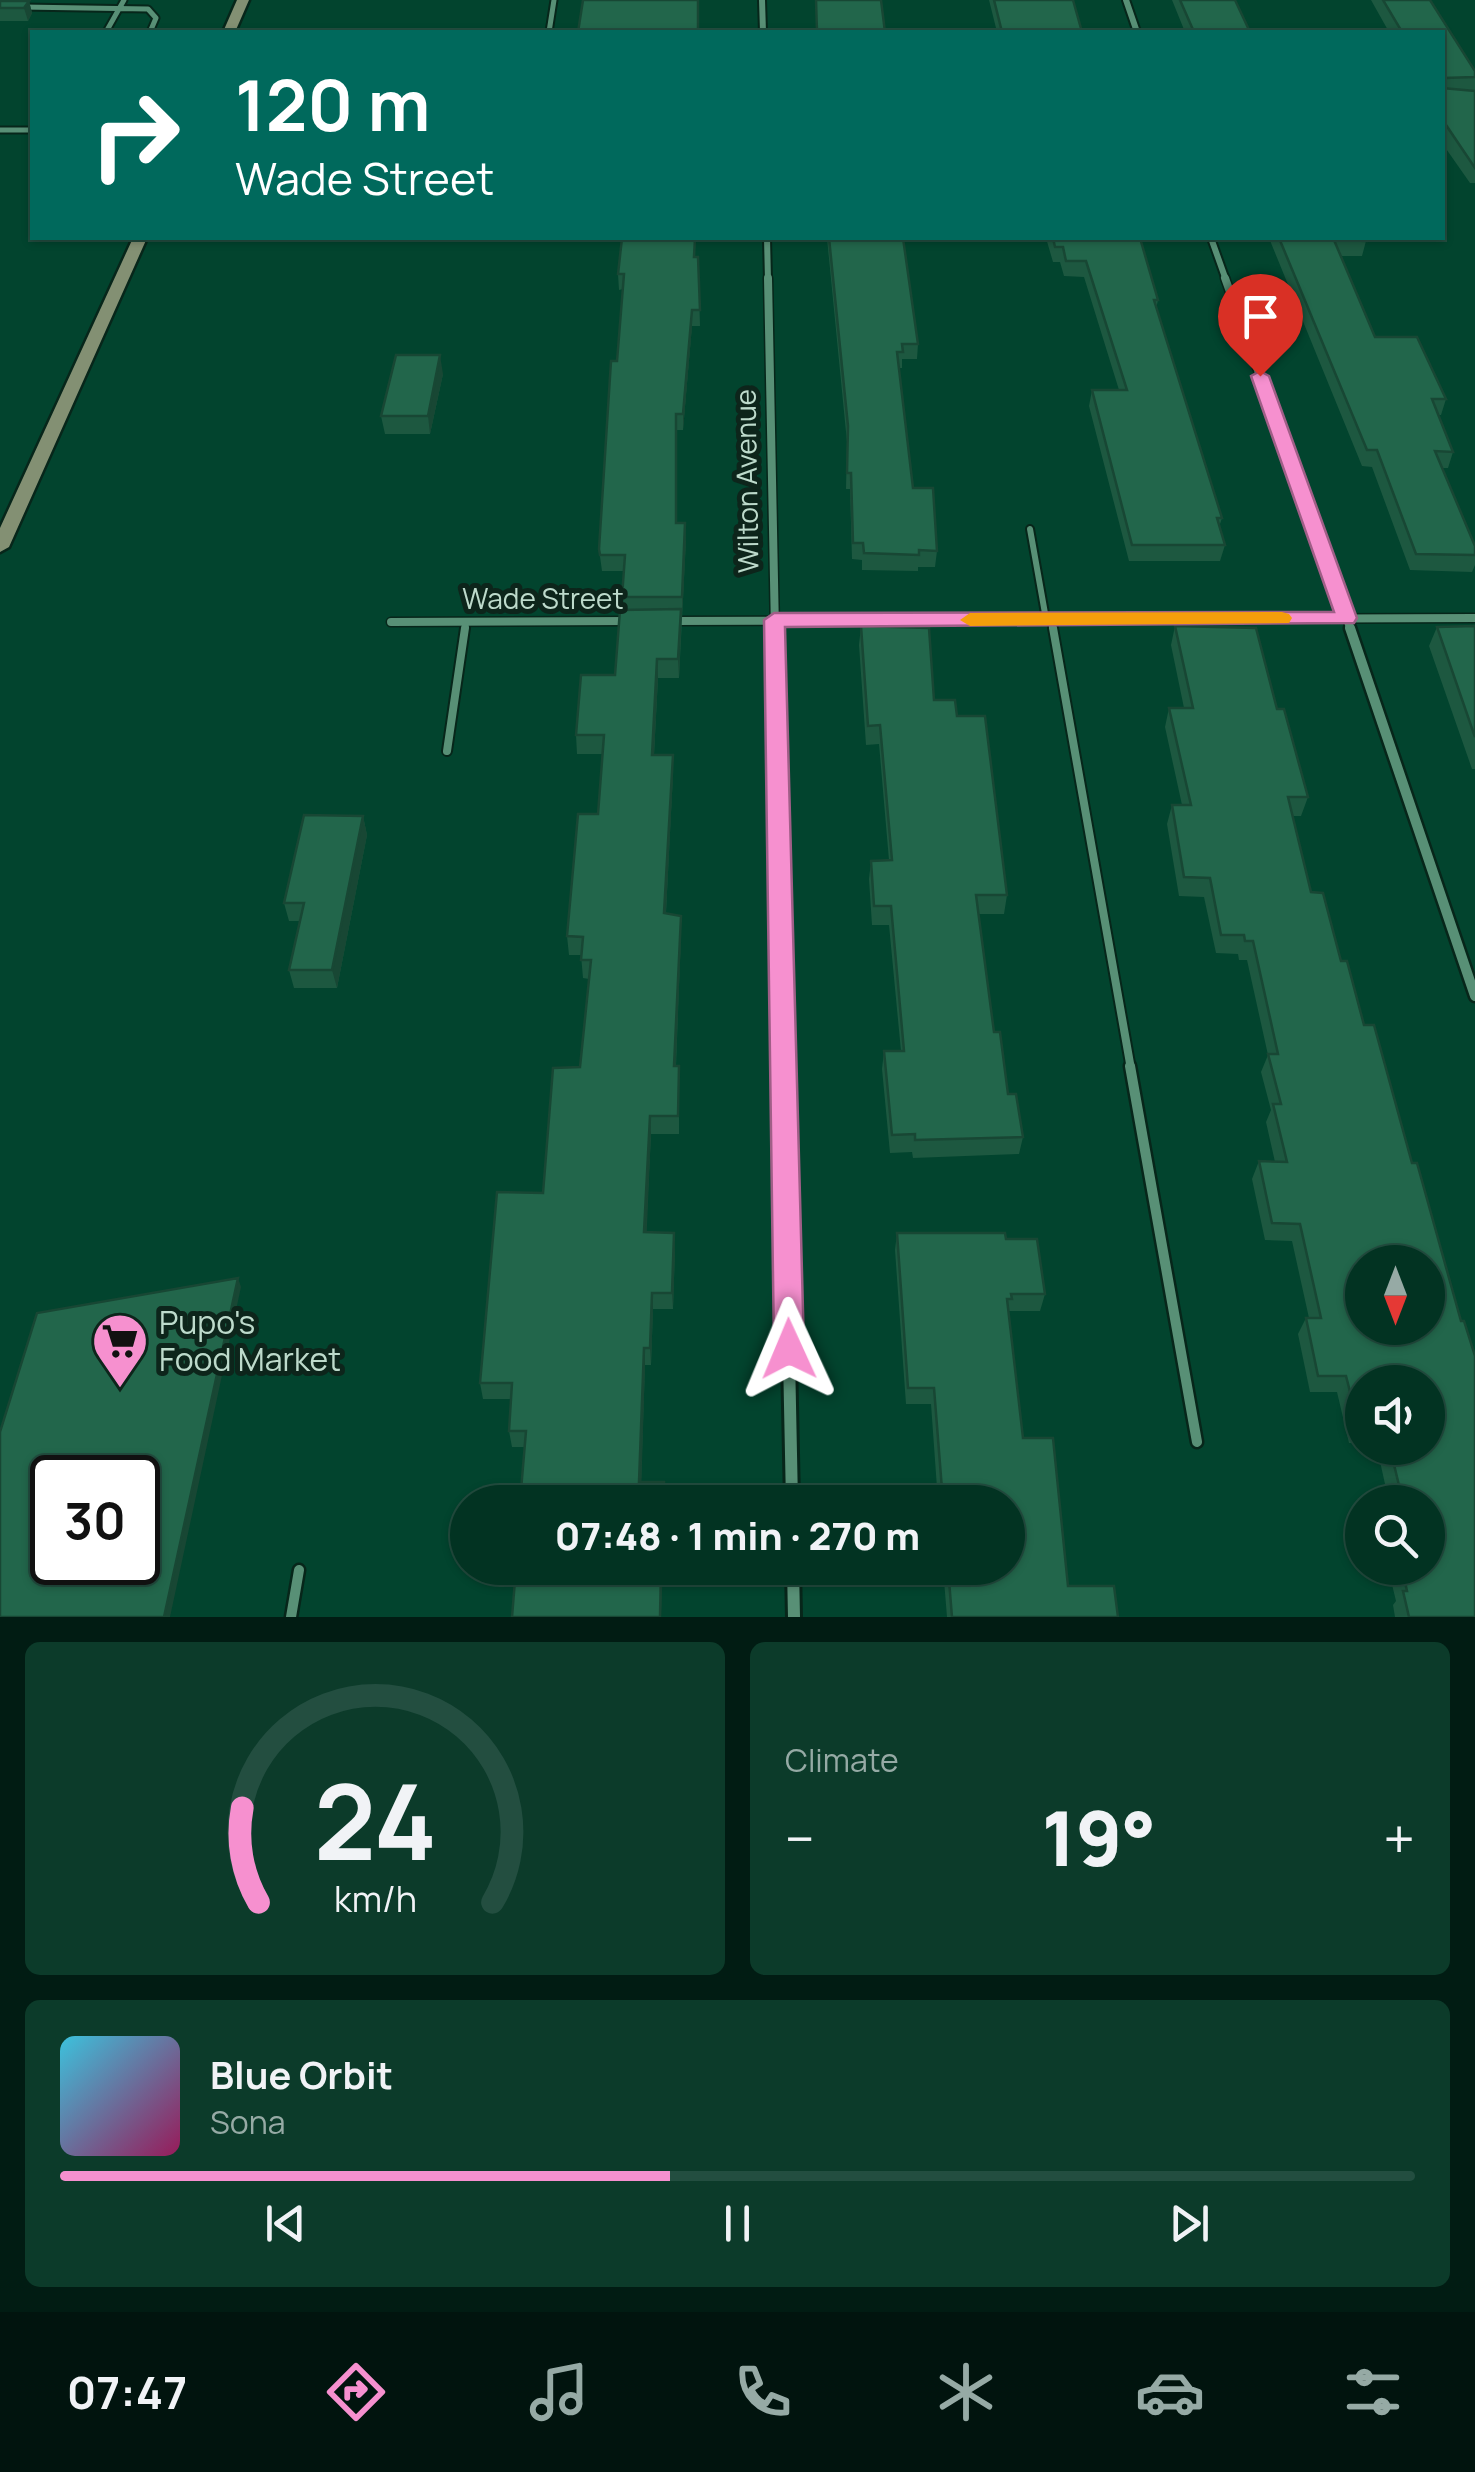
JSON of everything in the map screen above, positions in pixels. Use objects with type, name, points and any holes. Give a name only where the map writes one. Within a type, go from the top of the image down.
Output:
[{"type":"main road","points":[[230,30],[243,0]]},
{"type":"main road","points":[[0,548],[139,240]]},
{"type":"street","points":[[762,0],[762,30]]},
{"type":"street","points":[[1126,0],[1137,30]]},
{"type":"street","name":"Wilton Avenue","points":[[767,240],[792,1485]]},
{"type":"street","points":[[1212,240],[1475,996]]},
{"type":"street","name":"Wade Street","points":[[659,621],[1475,618]]},
{"type":"street","name":"Wade Street","points":[[391,622],[640,621]]},
{"type":"street","points":[[793,1585],[794,1617]]},
{"type":"lane","points":[[107,30],[124,0]]},
{"type":"lane","points":[[550,30],[554,0]]},
{"type":"lane","points":[[17,7],[120,7],[156,13],[151,30]]},
{"type":"lane","points":[[0,130],[30,130]]},
{"type":"lane","points":[[1030,529],[1197,1442]]},
{"type":"lane","points":[[447,751],[466,622]]},
{"type":"lane","points":[[291,1617],[299,1570]]},
{"type":"building","points":[[583,0],[698,0],[698,30],[578,30]]},
{"type":"building","points":[[816,0],[881,0],[885,30],[817,30]]},
{"type":"building","points":[[994,0],[1073,0],[1081,30],[1002,30]]},
{"type":"building","points":[[1180,0],[1235,0],[1249,30],[1193,30]]},
{"type":"building","points":[[1383,0],[1430,0],[1475,71],[1475,77],[1445,78],[1445,30],[1401,30]]},
{"type":"building","points":[[0,1],[29,1],[24,8],[0,8]]},
{"type":"building","points":[[1445,88],[1475,91],[1475,168],[1445,123]]},
{"type":"building","points":[[622,240],[695,240],[700,310],[692,310],[683,414],[676,414],[676,523],[685,523],[682,597],[622,597],[625,555],[600,555],[611,361],[617,361],[624,274],[618,274]]},
{"type":"building","points":[[829,240],[903,240],[918,344],[902,344],[903,352],[897,352],[913,488],[933,488],[937,551],[919,550],[919,555],[864,553],[863,543],[853,543],[851,473],[847,473],[848,426]]},
{"type":"building","points":[[1053,240],[1141,240],[1158,300],[1154,300],[1222,518],[1217,518],[1225,545],[1132,545],[1092,390],[1127,390],[1086,261],[1066,261],[1063,247],[1055,247]]},
{"type":"building","points":[[1280,240],[1334,240],[1375,337],[1417,337],[1446,399],[1432,399],[1453,452],[1435,451],[1475,546],[1475,555],[1416,554],[1377,450],[1367,450]]},
{"type":"building","points":[[396,355],[440,355],[428,416],[381,416]]},
{"type":"building","points":[[681,609],[678,659],[657,659],[652,755],[673,755],[664,913],[681,916],[674,1066],[679,1066],[678,1116],[650,1116],[644,1232],[674,1233],[672,1293],[652,1293],[650,1348],[644,1348],[639,1482],[664,1485],[521,1485],[526,1431],[509,1431],[512,1383],[480,1383],[497,1192],[543,1193],[553,1068],[580,1067],[591,960],[581,960],[583,937],[567,936],[578,814],[598,814],[604,735],[576,735],[581,675],[615,675],[620,610]]},
{"type":"building","points":[[861,626],[929,628],[934,700],[955,700],[957,716],[985,716],[1007,895],[976,895],[994,1032],[1000,1032],[1008,1094],[1016,1094],[1023,1137],[915,1140],[915,1134],[892,1135],[884,1051],[904,1051],[891,906],[874,906],[871,861],[892,860],[880,725],[868,726]]},
{"type":"building","points":[[1175,626],[1256,628],[1277,709],[1284,709],[1308,797],[1288,797],[1311,892],[1323,893],[1364,1025],[1374,1025],[1412,1163],[1417,1163],[1440,1245],[1345,1245],[1345,1345],[1445,1345],[1445,1264],[1475,1356],[1475,1617],[1409,1617],[1403,1591],[1407,1591],[1406,1585],[1445,1585],[1445,1485],[1399,1485],[1394,1465],[1445,1465],[1445,1365],[1345,1365],[1345,1376],[1318,1376],[1306,1318],[1321,1318],[1300,1224],[1272,1223],[1259,1161],[1287,1162],[1273,1104],[1281,1104],[1268,1054],[1278,1054],[1253,941],[1245,941],[1244,935],[1221,935],[1210,878],[1184,877],[1172,805],[1191,805],[1169,708],[1193,708]]},
{"type":"building","points":[[1475,626],[1475,737],[1437,627]]},
{"type":"building","points":[[304,815],[363,816],[332,970],[289,970],[304,903],[284,903]]},
{"type":"building","points":[[897,1233],[1005,1233],[1006,1239],[1037,1239],[1045,1294],[1011,1294],[1012,1299],[1007,1299],[1023,1438],[1053,1438],[1068,1586],[1114,1586],[1118,1617],[952,1617],[949,1585],[1025,1585],[1025,1485],[942,1485],[934,1388],[908,1388]]},
{"type":"building","name":"Pupo's Food Market","points":[[238,1278],[164,1617],[0,1617],[0,1432],[37,1313]]},
{"type":"building","points":[[515,1585],[661,1585],[660,1617],[512,1617]]},
{"type":"slow traffic","points":[[970,620],[1282,618]]},
{"type":"place","name":"Pupo's Food Market","points":[[120,1390]]},
{"type":"route","points":[[789,1349],[774,620],[1346,618],[1260,376]]}]
